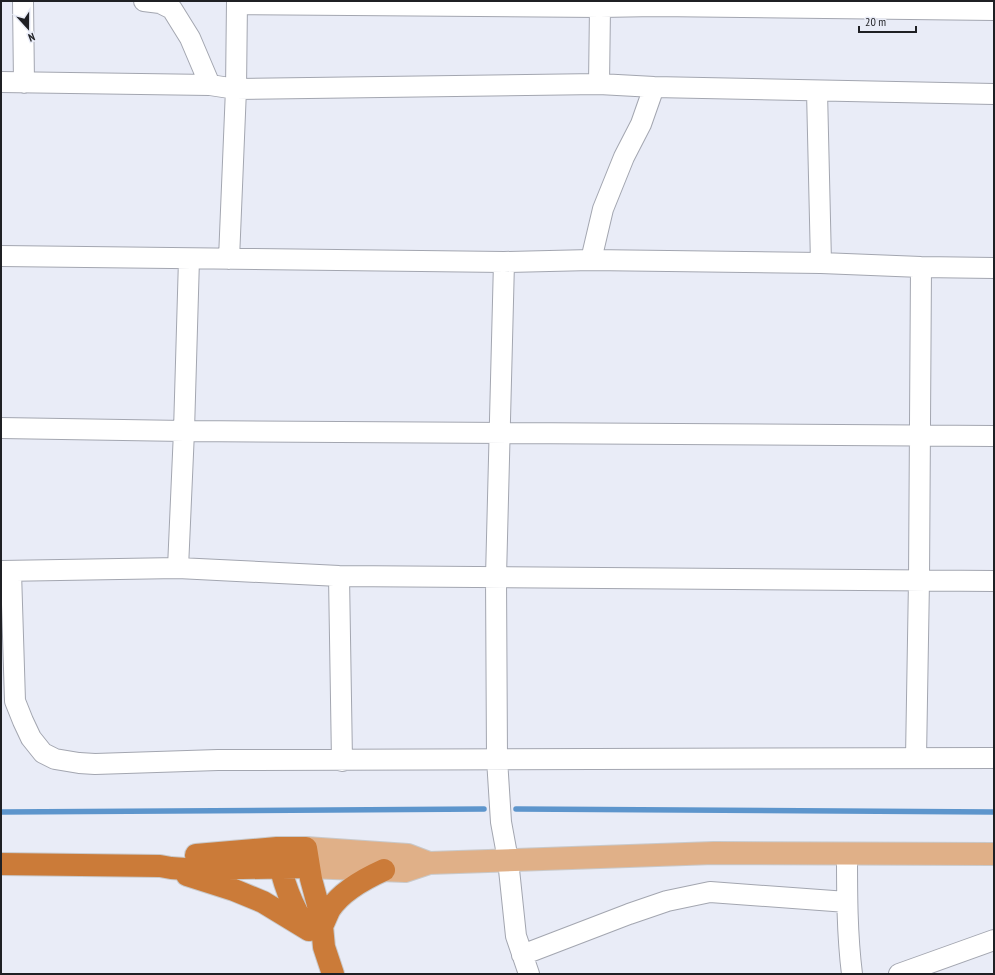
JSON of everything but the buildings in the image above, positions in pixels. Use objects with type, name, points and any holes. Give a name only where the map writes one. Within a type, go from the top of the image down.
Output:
[{"type":"highway","points":[[1,864],[165,867],[308,857],[318,935],[334,974]]},
{"type":"highway","points":[[279,858],[297,911],[318,935]]},
{"type":"highway","points":[[165,867],[234,890],[262,902],[318,935]]},
{"type":"highway","points":[[318,935],[330,909],[338,900],[358,883],[384,870]]},
{"type":"main road","points":[[308,857],[384,870],[405,871],[429,863],[714,853],[994,854]]},
{"type":"main road","points":[[308,857],[408,855],[429,863]]},
{"type":"street","points":[[23,1],[24,83]]},
{"type":"street","points":[[144,1],[160,3],[172,9],[190,38],[210,85]]},
{"type":"street","points":[[229,259],[236,89],[237,2],[600,7],[656,3],[994,10]]},
{"type":"street","points":[[599,84],[600,7]]},
{"type":"street","points":[[1,82],[210,85],[236,89],[599,84],[654,87],[994,94]]},
{"type":"street","points":[[591,260],[603,209],[624,157],[641,124],[654,87]]},
{"type":"street","points":[[817,91],[821,263]]},
{"type":"street","points":[[1,256],[504,262],[591,260],[821,263],[994,268]]},
{"type":"street","points":[[178,568],[189,259]]},
{"type":"street","points":[[504,262],[496,577],[498,759],[501,822],[508,860],[516,936],[529,974]]},
{"type":"street","points":[[916,758],[920,580],[921,267]]},
{"type":"street","points":[[1,428],[184,431],[994,436]]},
{"type":"street","points":[[994,581],[339,576],[178,568],[6,572],[15,701],[31,738],[43,753],[55,758],[79,763],[95,764],[218,760],[342,761],[498,759],[994,758]]},
{"type":"street","points":[[339,576],[342,761]]},
{"type":"street","points":[[847,853],[847,902],[852,974]]},
{"type":"street","points":[[522,955],[660,904],[710,892],[847,902]]},
{"type":"street","points":[[899,974],[994,940]]},
{"type":"waterway","points":[[1,812],[484,809]]},
{"type":"waterway","points":[[516,809],[994,812]]}]
